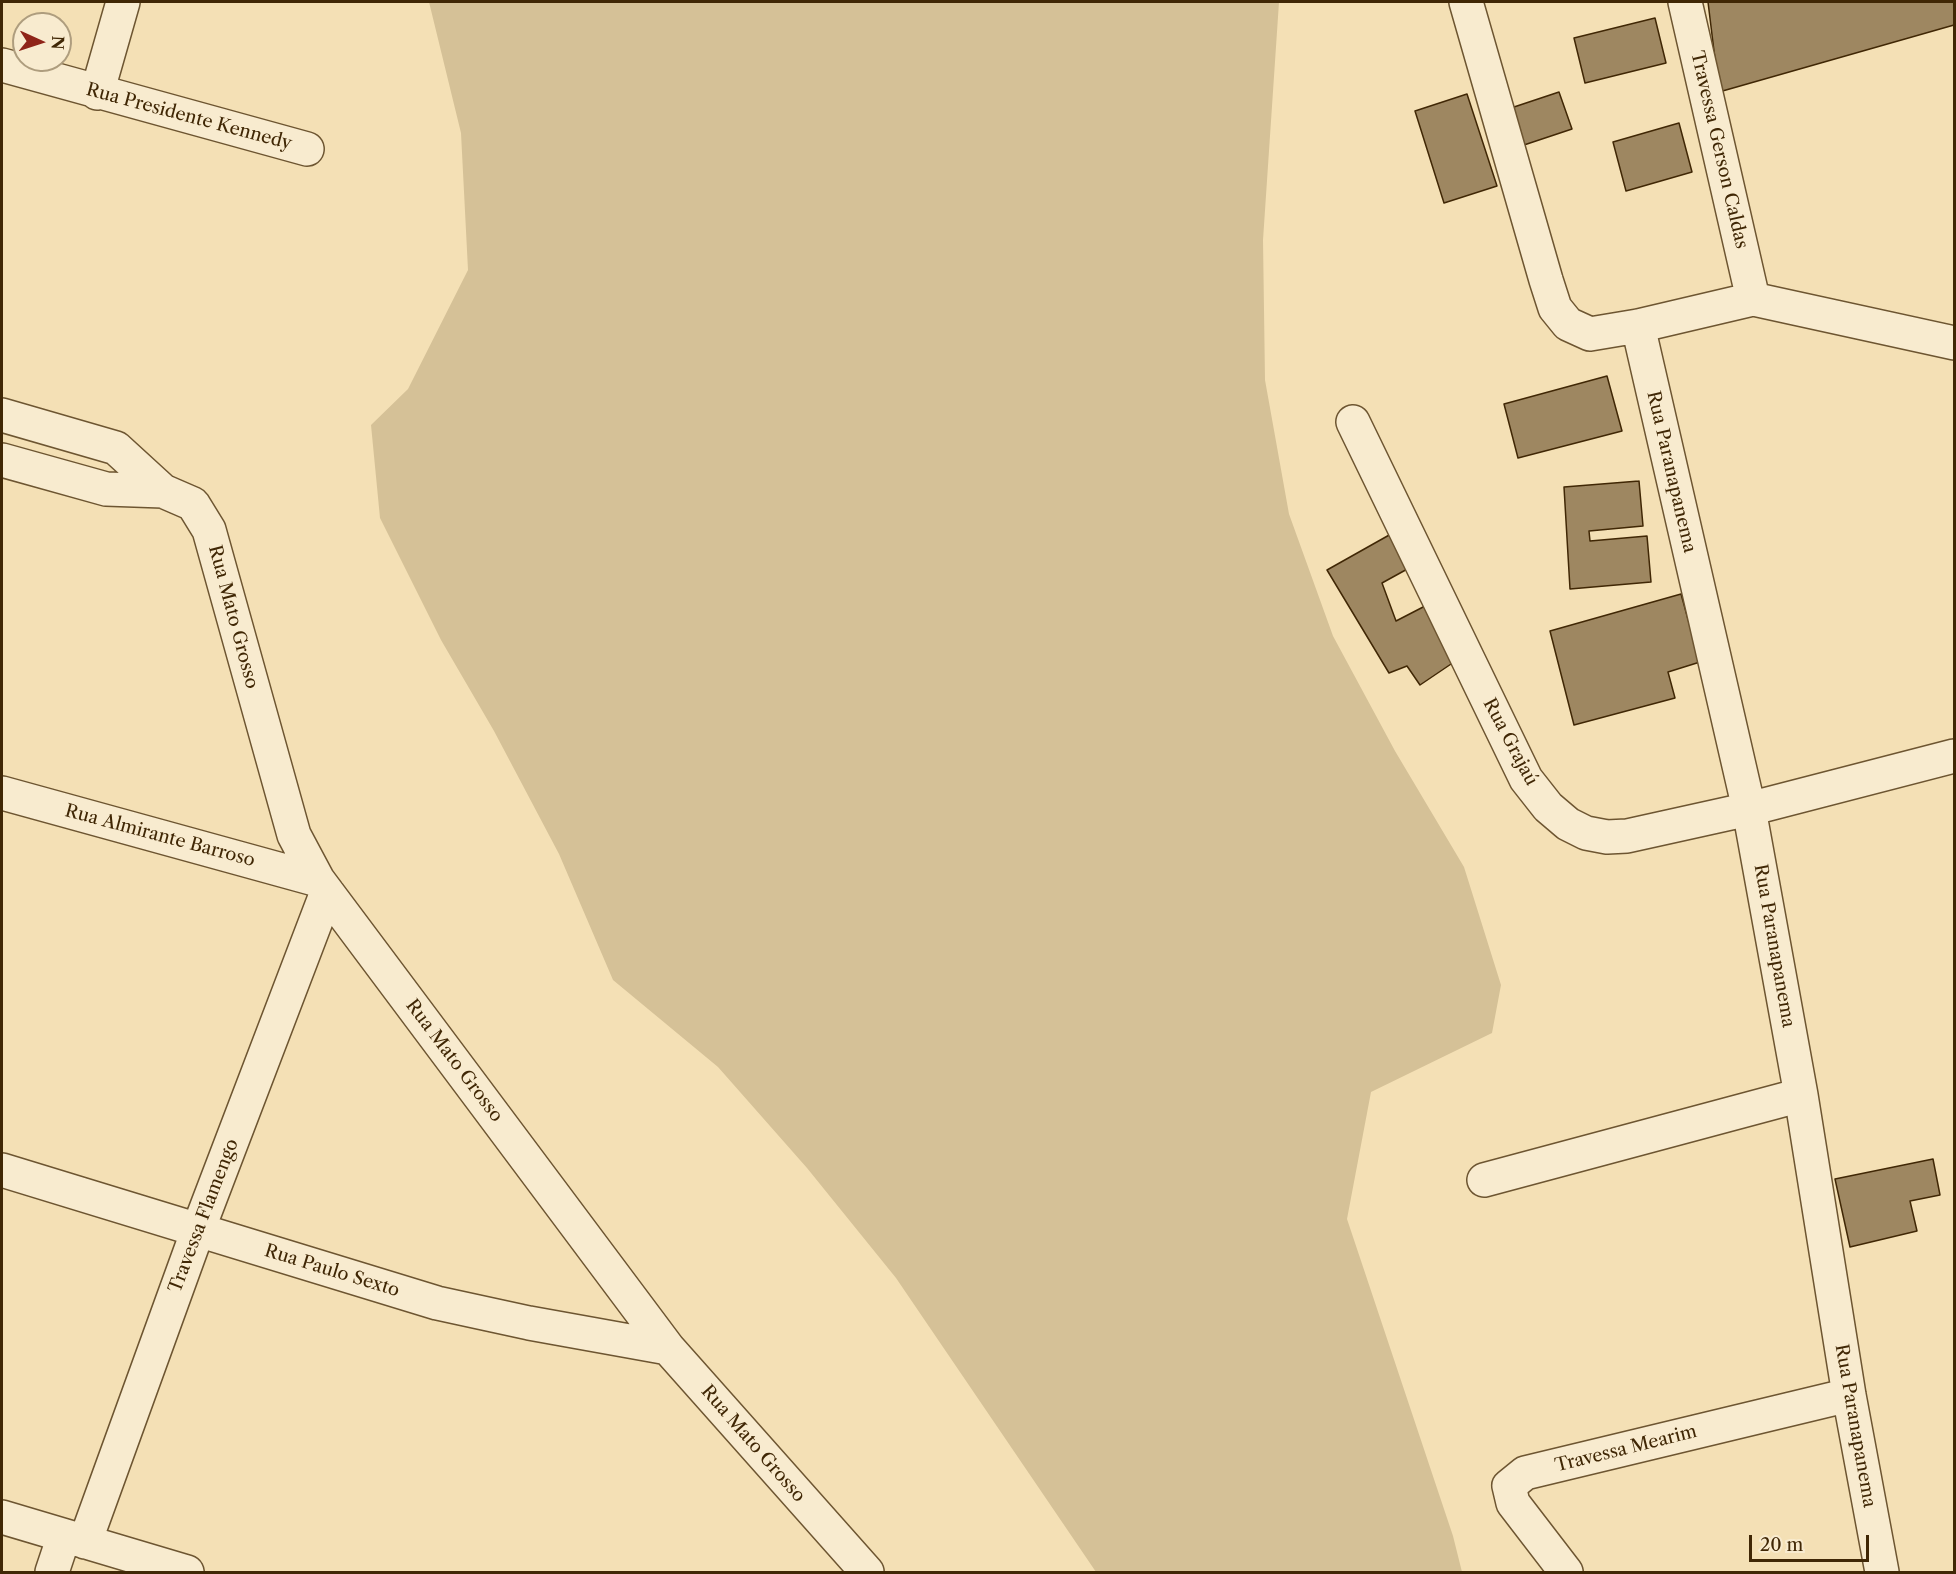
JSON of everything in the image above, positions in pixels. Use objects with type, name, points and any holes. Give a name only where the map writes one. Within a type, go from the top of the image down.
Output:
[{"type":"street","points":[[97,93],[123,2]]},
{"type":"street","points":[[1466,2],[1546,280],[1555,308],[1568,324],[1590,334],[1638,326],[1753,299],[1954,343]]},
{"type":"street","name":"Travessa Gerson Caldas","points":[[1685,2],[1753,299]]},
{"type":"street","name":"Rua Presidente Kennedy","points":[[2,65],[307,149]]},
{"type":"street","name":"Rua Paranapanema","points":[[1638,326],[1749,809],[1801,1095],[1849,1395],[1882,1572]]},
{"type":"street","points":[[2,415],[116,448],[163,491]]},
{"type":"street","name":"Rua Grajaú","points":[[1353,422],[1526,778],[1548,807],[1568,824],[1586,833],[1607,837],[1628,836],[1749,809],[1954,756]]},
{"type":"street","points":[[2,460],[106,489],[163,491]]},
{"type":"street","name":"Rua Mato Grosso","points":[[163,491],[193,504],[209,530],[294,836],[322,886],[668,1348],[867,1572]]},
{"type":"street","name":"Rua Almirante Barroso","points":[[2,793],[322,886]]},
{"type":"street","name":"Travessa Flamengo","points":[[52,1572],[74,1539],[198,1230],[322,886]]},
{"type":"street","points":[[1484,1180],[1801,1095]]},
{"type":"street","name":"Rua Paulo Sexto","points":[[2,1170],[437,1303],[529,1323],[668,1348]]},
{"type":"street","name":"Travessa Mearim","points":[[1566,1572],[1513,1503],[1509,1486],[1525,1473],[1849,1395]]},
{"type":"street","points":[[2,1517],[187,1572]]},
{"type":"shaded area","points":[[429,2],[1279,2],[1263,240],[1265,380],[1289,514],[1333,636],[1395,751],[1464,867],[1501,985],[1492,1033],[1371,1092],[1347,1219],[1453,1536],[1462,1572],[1096,1572],[896,1278],[807,1168],[718,1067],[613,980],[559,854],[494,731],[441,640],[380,518],[371,425],[408,389],[468,270],[461,133]]},
{"type":"building","points":[[1708,2],[1954,2],[1954,25],[1719,92]]},
{"type":"building","points":[[1655,18],[1666,63],[1585,83],[1574,38]]},
{"type":"building","points":[[1559,92],[1572,129],[1515,148],[1502,111]]},
{"type":"building","points":[[1467,94],[1497,186],[1444,203],[1415,111]]},
{"type":"building","points":[[1679,123],[1692,172],[1626,191],[1613,142]]},
{"type":"building","points":[[1607,376],[1622,431],[1518,458],[1504,404]]},
{"type":"building","points":[[1639,481],[1643,526],[1589,531],[1590,541],[1647,536],[1651,582],[1570,589],[1564,487]]},
{"type":"building","points":[[1391,534],[1411,567],[1382,583],[1396,621],[1427,605],[1457,660],[1420,685],[1407,666],[1389,673],[1327,570]]},
{"type":"building","points":[[1681,594],[1700,662],[1668,672],[1675,698],[1574,725],[1550,631]]},
{"type":"building","points":[[1933,1159],[1940,1195],[1910,1201],[1917,1231],[1850,1247],[1835,1179]]}]
